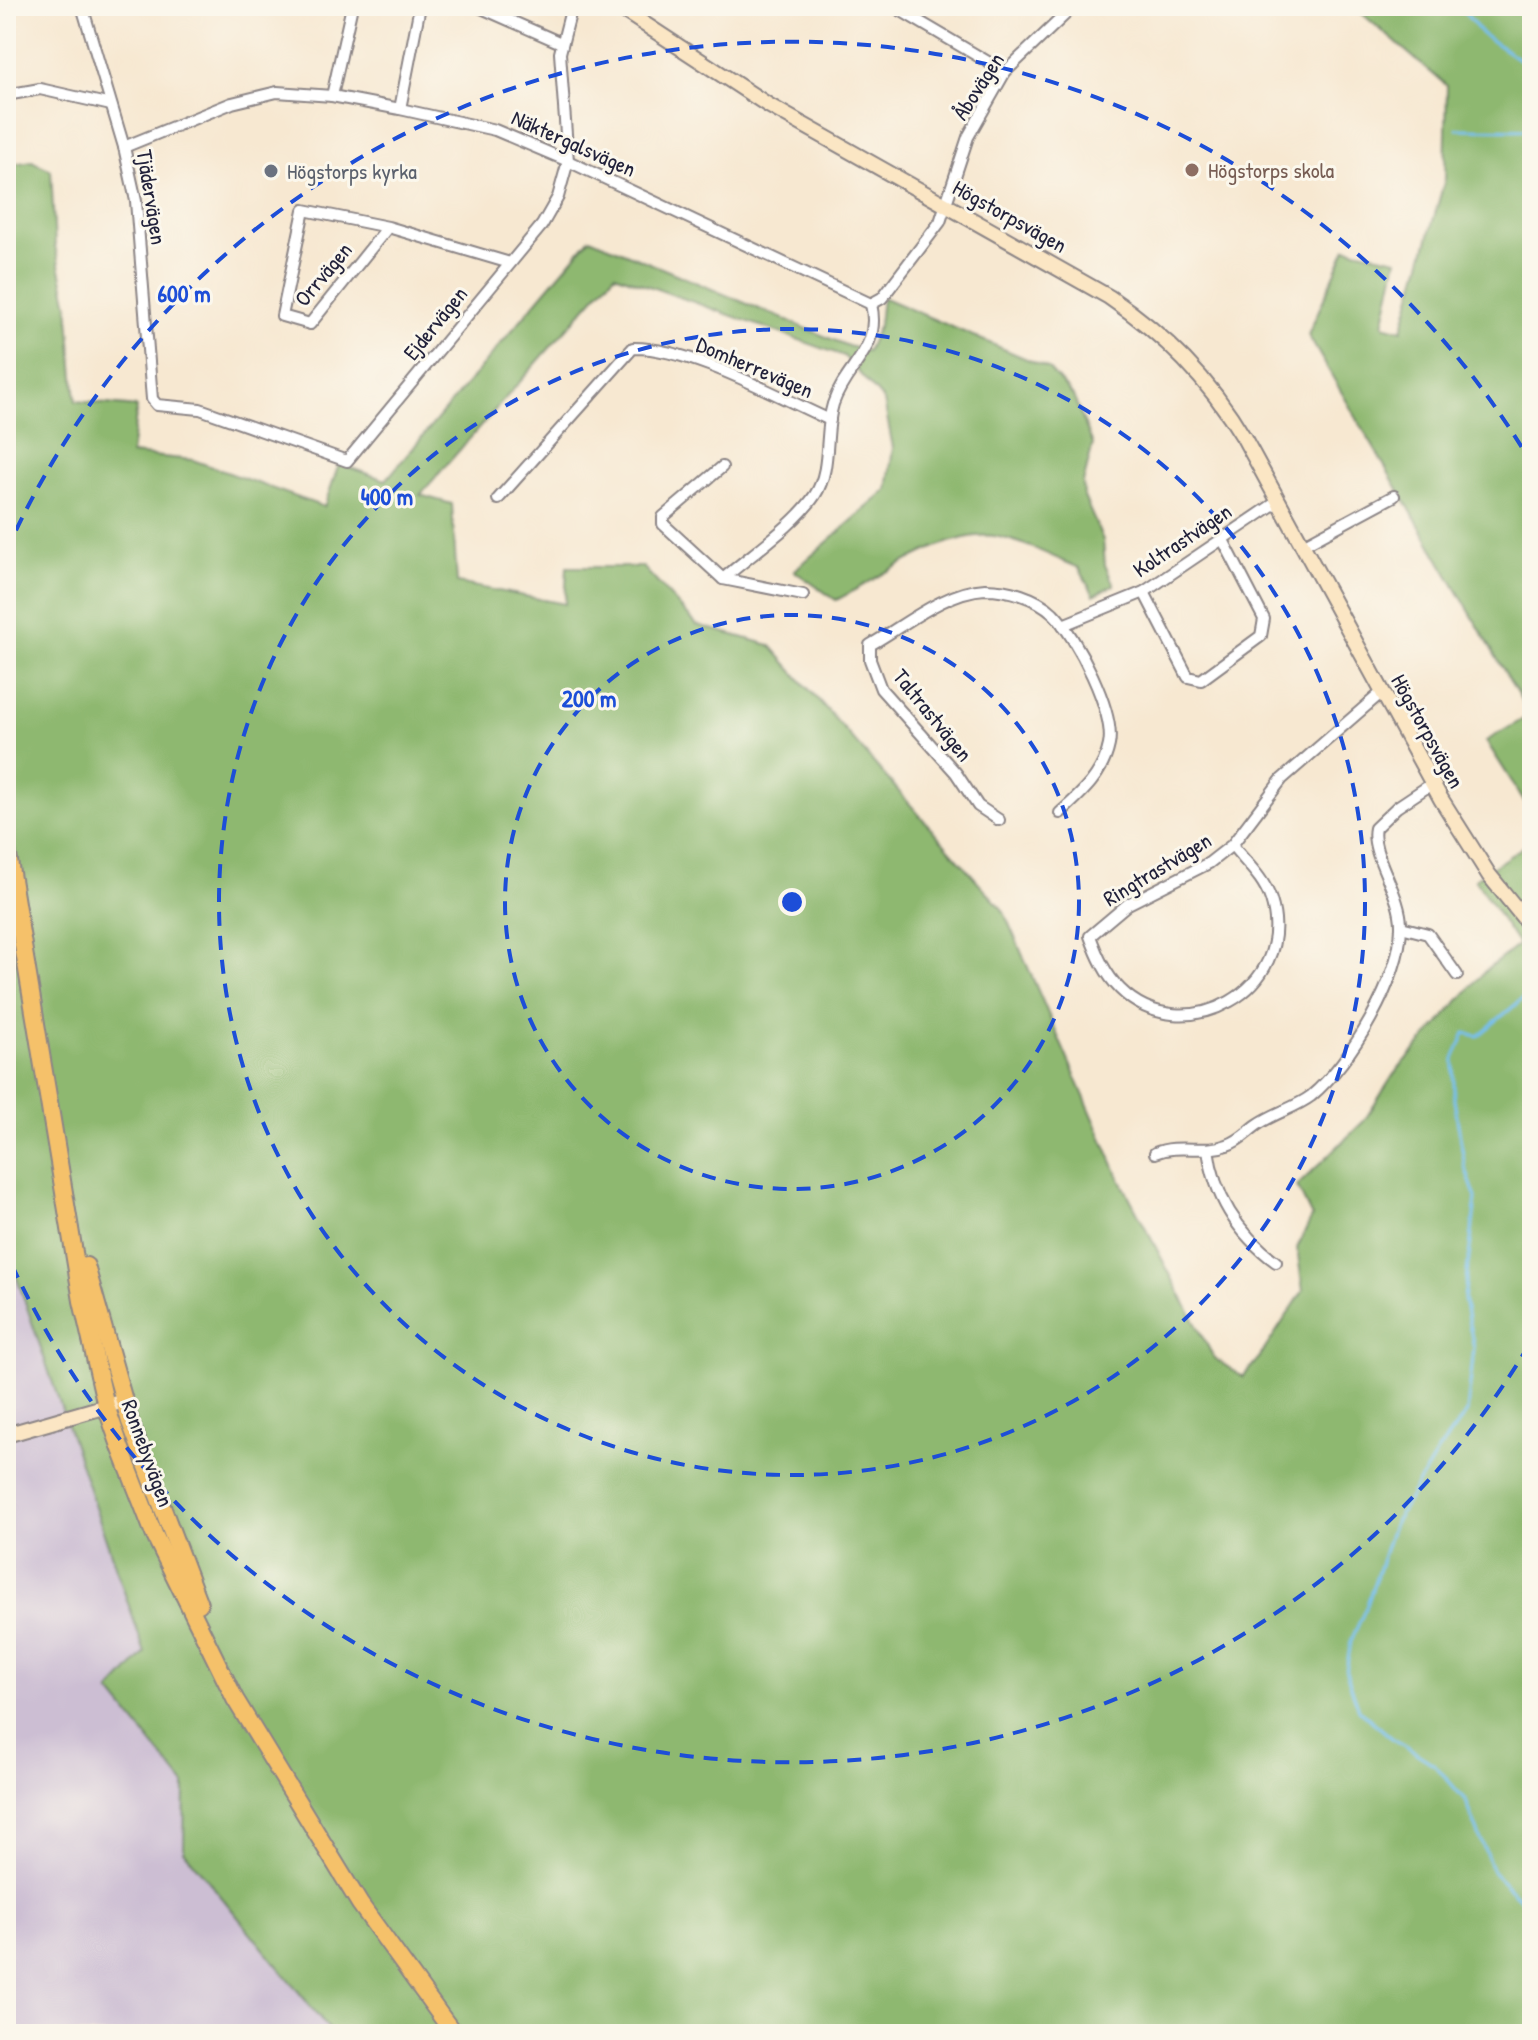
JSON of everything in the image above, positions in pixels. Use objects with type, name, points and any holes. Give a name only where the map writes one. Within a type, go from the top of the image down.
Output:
[{"type":"main road","name":"Ronnebyvägen","points":[[6,843],[65,1179],[82,1301],[106,1406],[154,1534],[217,1666],[360,1904],[454,2034]]},
{"type":"main road","name":"Ronnebyvägen","points":[[65,1179],[123,1401],[187,1576],[250,1721]]},
{"type":"street","name":"Tjädervägen","points":[[82,6],[124,147],[136,201],[152,399]]},
{"type":"street","points":[[332,96],[352,6]]},
{"type":"street","points":[[400,109],[420,6]]},
{"type":"street","points":[[477,6],[561,43]]},
{"type":"street","name":"Ejdervägen","points":[[152,399],[157,405],[200,409],[347,461],[542,225],[558,197],[568,161],[561,43],[572,6]]},
{"type":"street","name":"Högstorpsvägen","points":[[617,6],[710,70],[1109,297],[1148,323],[1182,354],[1230,414],[1433,783],[1489,875],[1532,928]]},
{"type":"street","points":[[893,6],[1005,72]]},
{"type":"street","name":"Åbovägen","points":[[947,207],[968,137],[1005,72],[1074,6]]},
{"type":"street","points":[[6,95],[40,89],[111,105]]},
{"type":"street","name":"Näktergalsvägen","points":[[124,147],[232,103],[277,92],[332,96],[400,109],[495,130],[568,161],[871,304]]},
{"type":"street","points":[[723,579],[808,504],[817,492],[828,453],[834,402],[872,338],[876,323],[871,304],[882,298],[947,207]]},
{"type":"street","name":"Orrvägen","points":[[388,227],[310,324],[282,316],[304,210],[388,227],[510,263]]},
{"type":"street","name":"Domherrevägen","points":[[498,499],[633,348],[706,365],[830,420]]},
{"type":"street","points":[[722,467],[663,517],[663,524],[723,579],[803,595]]},
{"type":"street","points":[[1301,546],[1394,496]]},
{"type":"street","name":"Koltrastvägen","points":[[1063,625],[1144,592],[1277,502]]},
{"type":"street","points":[[1144,592],[1188,677],[1201,680],[1261,636],[1264,619],[1222,538]]},
{"type":"street","name":"Taltrastvägen","points":[[999,820],[978,806],[956,773],[881,689],[870,660],[870,645],[956,595],[984,589],[1012,591],[1035,601],[1063,625]]},
{"type":"street","points":[[1060,813],[1086,790],[1102,767],[1110,743],[1108,715],[1063,625]]},
{"type":"street","name":"Ringtrastvägen","points":[[1232,845],[1255,872],[1271,900],[1274,932],[1261,972],[1230,1005],[1206,1014],[1182,1016],[1157,1013],[1136,1003],[1118,988],[1101,964],[1090,936],[1128,904],[1209,863],[1232,845],[1282,779],[1381,693]]},
{"type":"street","points":[[1155,1153],[1174,1148],[1226,1146],[1259,1123],[1309,1097],[1338,1068],[1365,1028],[1389,978],[1401,927],[1397,898],[1374,833],[1384,817],[1433,783]]},
{"type":"street","points":[[1401,927],[1428,934],[1457,975]]},
{"type":"street","points":[[1208,1149],[1210,1173],[1231,1215],[1242,1233],[1276,1262]]},
{"type":"street","points":[[6,1435],[123,1401]]},
{"type":"shaded area","points":[[6,1246],[145,1654],[110,1691],[185,1785],[185,1852],[333,2034],[6,2034]]},
{"type":"green space","points":[[1353,6],[1532,6],[1532,813],[1486,741],[1530,715],[1308,335],[1346,248],[1397,259],[1383,325],[1402,330],[1445,179],[1447,86]]},
{"type":"green space","points":[[32,161],[51,170],[55,246],[68,305],[76,401],[137,407],[131,454],[193,460],[324,507],[339,464],[386,480],[590,238],[848,346],[867,351],[879,325],[882,297],[1048,368],[1073,396],[1093,444],[1083,483],[1084,497],[1103,540],[1105,565],[1114,585],[1094,595],[1079,568],[1019,543],[980,536],[959,539],[915,556],[836,600],[794,571],[887,490],[893,448],[884,401],[844,356],[615,274],[420,495],[452,504],[457,583],[565,604],[567,567],[643,567],[697,625],[770,645],[1003,910],[1120,1179],[1214,1358],[1243,1377],[1303,1291],[1297,1248],[1312,1217],[1297,1186],[1364,1121],[1394,1074],[1485,971],[1518,945],[1475,879],[1532,841],[1532,2034],[333,2034],[184,1851],[185,1785],[110,1691],[145,1653],[6,1246],[6,165]]},
{"type":"waterway","points":[[1466,6],[1465,13],[1482,34],[1532,68]]},
{"type":"waterway","points":[[1457,129],[1532,130]]},
{"type":"waterway","points":[[1532,580],[1528,615],[1532,620]]},
{"type":"waterway","points":[[1532,991],[1478,1036],[1465,1033],[1454,1059],[1454,1100],[1465,1167],[1476,1198],[1464,1299],[1474,1348],[1467,1412],[1438,1451],[1393,1525],[1367,1605],[1351,1641],[1346,1672],[1359,1710],[1392,1738],[1435,1765],[1466,1801],[1494,1874],[1532,1910]]},
{"type":"place","name":"Högstorps skola","points":[[1192,170]]},
{"type":"place","name":"Högstorps kyrka","points":[[271,171]]}]
